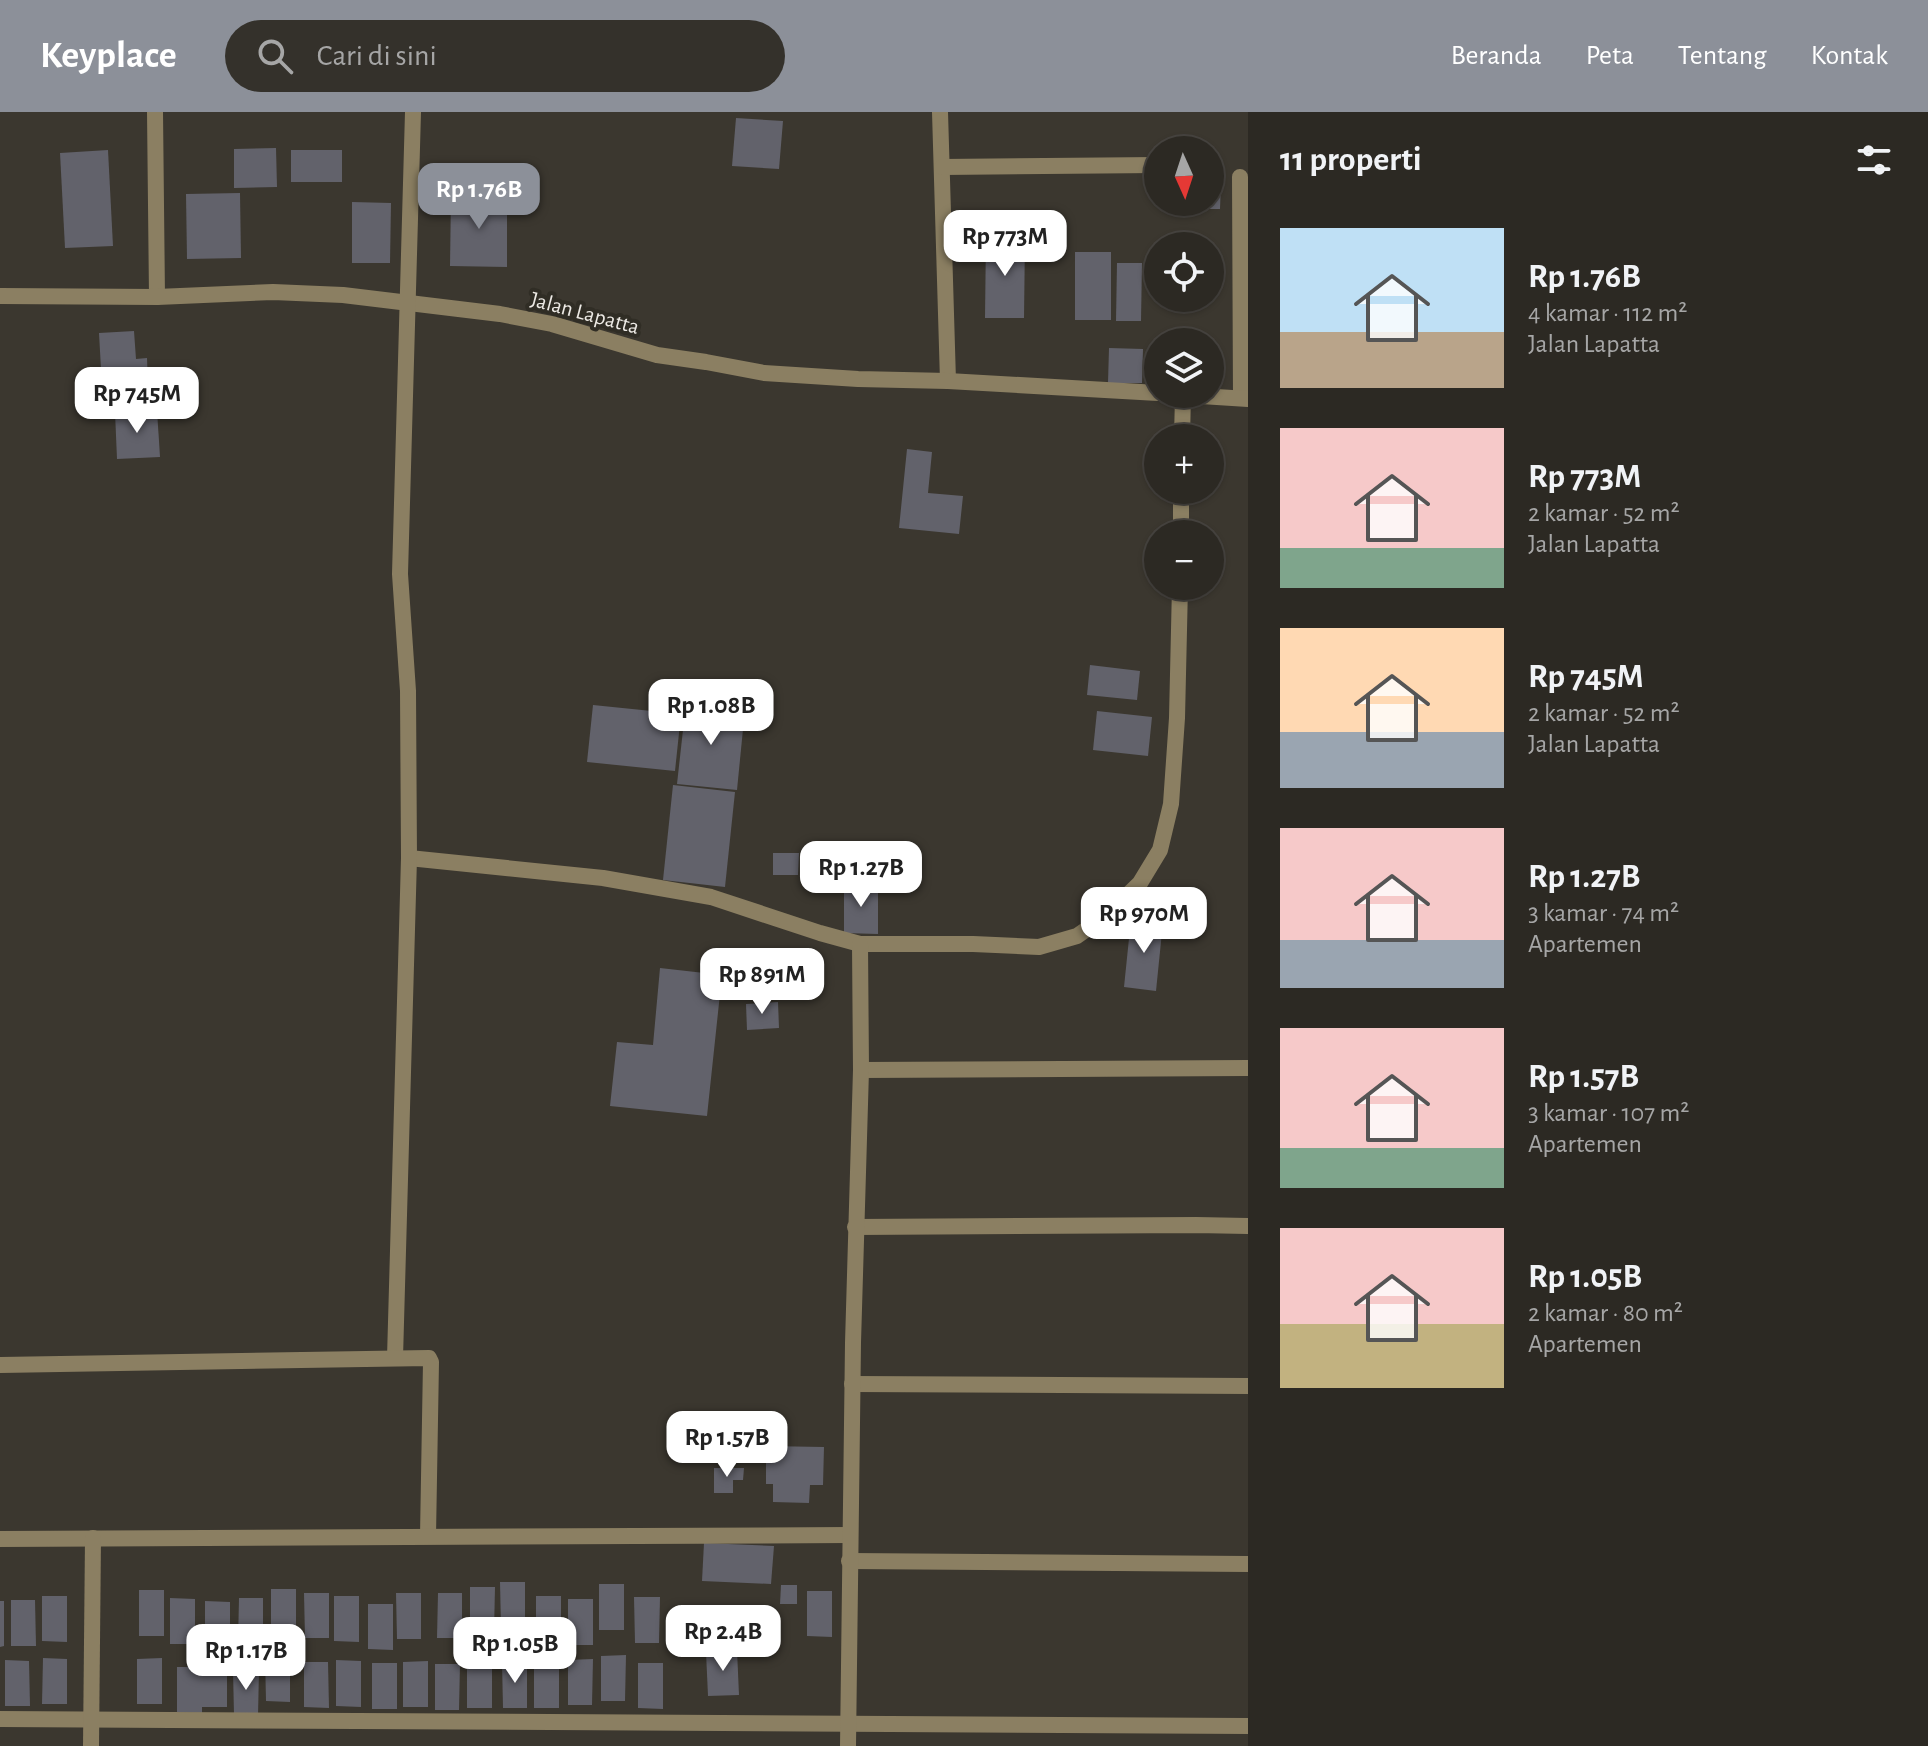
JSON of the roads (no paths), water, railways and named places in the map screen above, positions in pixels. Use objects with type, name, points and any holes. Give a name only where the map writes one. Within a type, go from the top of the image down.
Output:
[{"type":"street","points":[[155,112],[157,297]]},
{"type":"street","points":[[395,1358],[409,858],[408,691],[400,574],[413,112]]},
{"type":"street","points":[[940,112],[948,381]]},
{"type":"street","points":[[942,167],[1144,165]]},
{"type":"street","points":[[1224,398],[1244,399],[1240,177]]},
{"type":"street","name":"Jalan Lapatta","points":[[0,296],[157,297],[273,292],[343,295],[539,321],[657,355],[764,373],[1144,392]]},
{"type":"street","points":[[409,858],[603,878],[711,897],[860,944],[1039,947],[1077,936],[1107,915],[1140,883],[1160,850],[1171,804],[1180,600]]},
{"type":"street","points":[[848,1746],[855,1227],[861,1070],[860,944]]},
{"type":"street","points":[[861,1070],[1248,1068]]},
{"type":"street","points":[[855,1227],[1248,1226]]},
{"type":"street","points":[[0,1365],[429,1358],[428,1536]]},
{"type":"street","points":[[852,1384],[1248,1386]]},
{"type":"street","points":[[0,1539],[850,1535]]},
{"type":"street","points":[[91,1746],[93,1538]]},
{"type":"street","points":[[849,1561],[1248,1564]]},
{"type":"street","points":[[0,1719],[1248,1726]]}]
